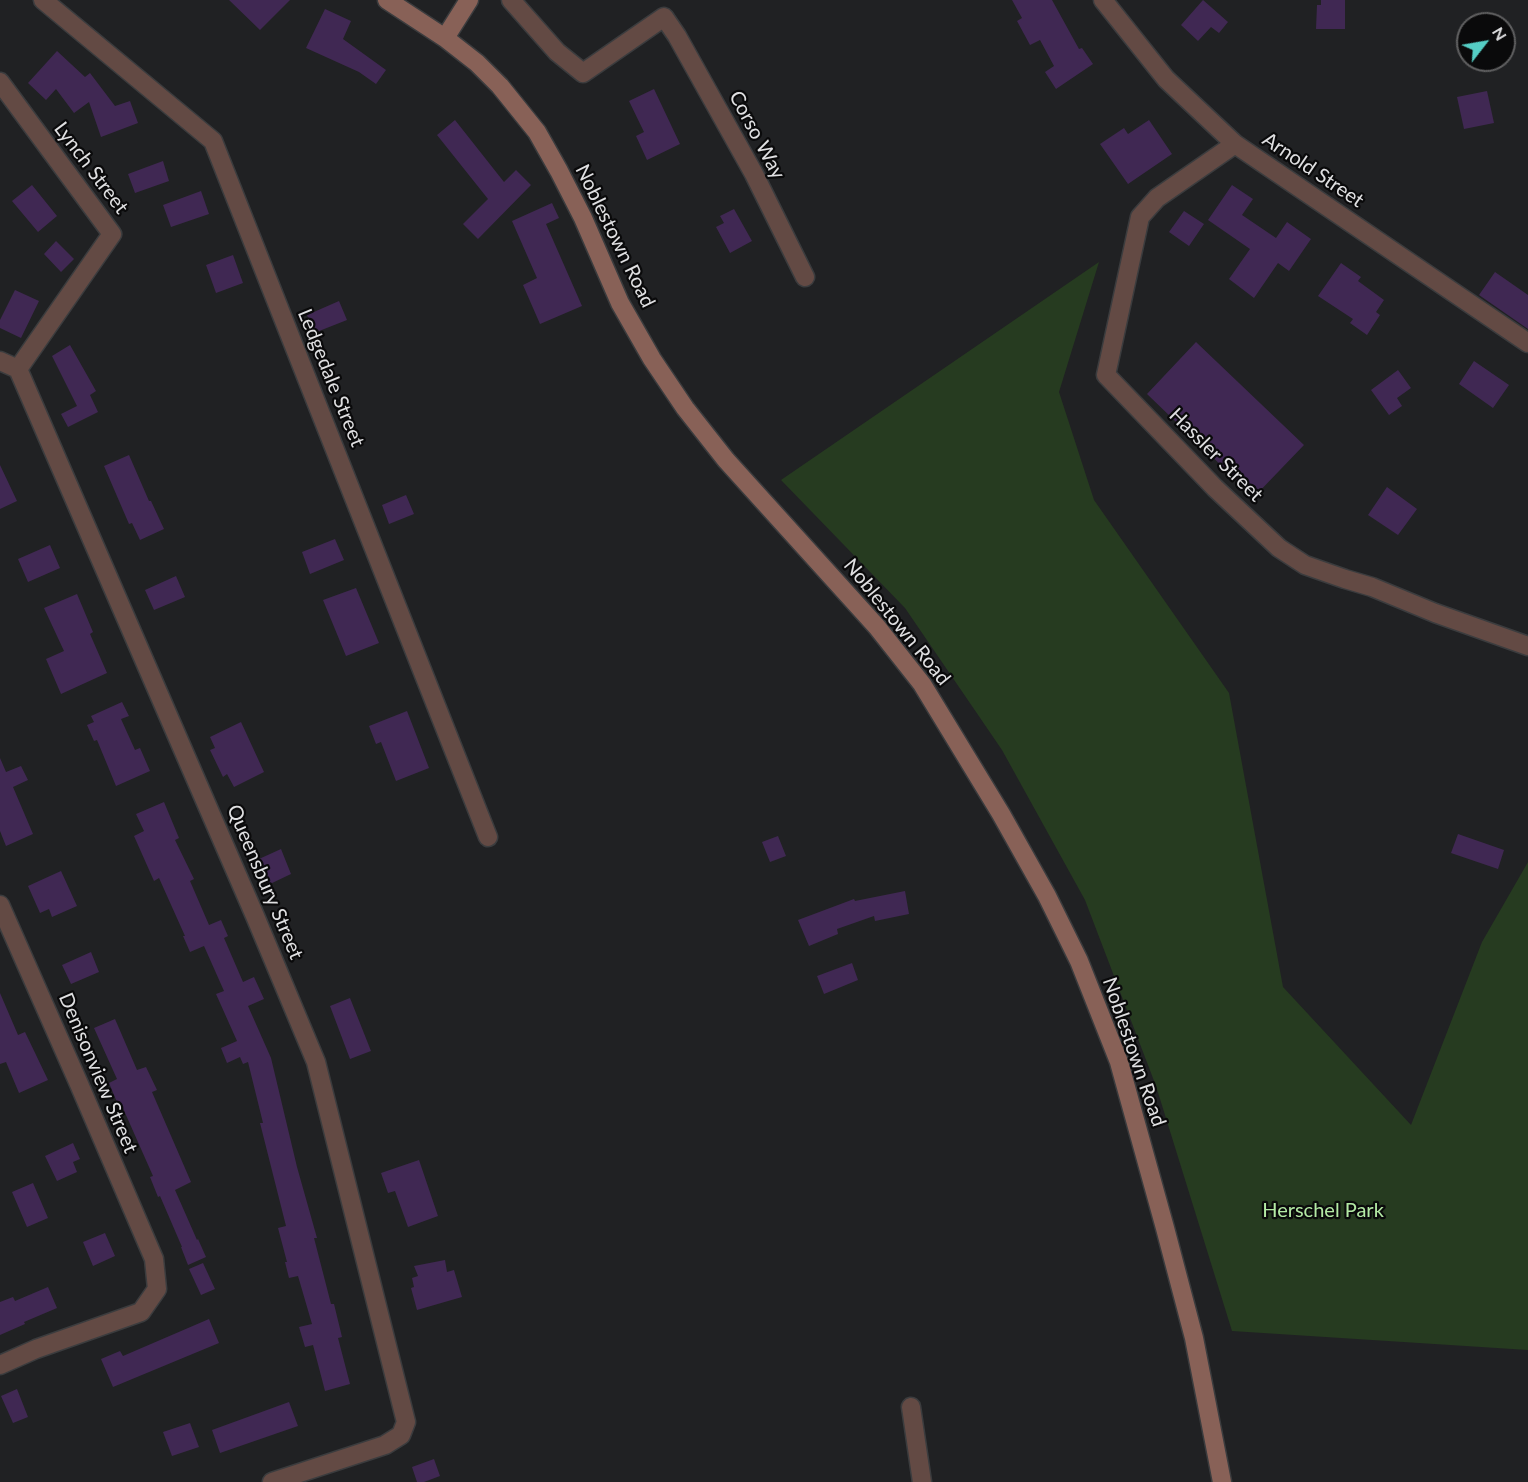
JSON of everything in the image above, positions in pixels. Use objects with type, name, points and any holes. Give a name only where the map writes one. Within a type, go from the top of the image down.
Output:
[{"type":"main road","name":"Noblestown Road","points":[[387,0],[445,38],[477,63],[500,86],[537,132],[583,218],[620,303],[658,369],[726,460],[877,627],[922,684],[1001,814],[1047,896],[1079,961],[1119,1062],[1194,1338],[1221,1482]]},
{"type":"main road","points":[[445,38],[469,0]]},
{"type":"street","name":"Ledgedale Street","points":[[43,0],[213,141],[488,837]]},
{"type":"street","name":"Corso Way","points":[[512,0],[557,52],[583,73],[664,17],[677,36],[754,174],[805,277]]},
{"type":"street","name":"Arnold Street","points":[[1103,0],[1166,79],[1235,144],[1528,344]]},
{"type":"street","name":"Lynch Street","points":[[0,82],[112,234],[18,369]]},
{"type":"street","name":"Hassler Street","points":[[1235,144],[1157,198],[1140,217],[1106,375],[1215,488],[1280,548],[1305,565],[1371,587],[1435,613],[1528,646]]},
{"type":"street","points":[[0,361],[18,369]]},
{"type":"street","name":"Queensbury Street","points":[[18,369],[316,1062],[406,1422],[400,1435],[385,1445],[272,1482]]},
{"type":"street","name":"Denisonview Street","points":[[0,905],[153,1259],[157,1289],[141,1312],[36,1349],[0,1365]]},
{"type":"street","points":[[911,1407],[922,1482]]},
{"type":"green space","name":"Herschel Park","points":[[1099,262],[1059,392],[1094,500],[1229,693],[1283,987],[1411,1125],[1482,942],[1528,862],[1528,1350],[1232,1331],[1156,1086],[1085,900],[1002,750],[905,608],[781,480]]},
{"type":"building","points":[[229,0],[290,0],[260,30]]},
{"type":"building","points":[[1012,0],[1052,0],[1079,49],[1082,48],[1093,64],[1056,89],[1045,72],[1054,66],[1040,40],[1030,45],[1017,21],[1022,18]]},
{"type":"building","points":[[1203,0],[1228,22],[1219,33],[1211,27],[1198,41],[1181,25]]},
{"type":"building","points":[[1321,0],[1345,0],[1345,29],[1316,29],[1317,5],[1321,5]]},
{"type":"building","points":[[325,9],[351,21],[343,39],[386,70],[376,84],[359,72],[306,48]]},
{"type":"building","points":[[57,51],[85,77],[90,73],[115,106],[130,101],[138,123],[101,137],[89,102],[74,113],[56,89],[46,100],[28,83]]},
{"type":"building","points":[[654,89],[680,144],[647,160],[636,136],[644,132],[629,101]]},
{"type":"building","points":[[1487,91],[1494,123],[1464,129],[1457,97]]},
{"type":"building","points":[[455,120],[504,182],[516,170],[531,185],[478,239],[463,224],[488,199],[437,135]]},
{"type":"building","points":[[1149,120],[1172,154],[1128,184],[1100,144],[1124,128],[1128,134]]},
{"type":"building","points":[[163,161],[169,181],[135,193],[128,174]]},
{"type":"building","points":[[32,185],[57,216],[38,232],[12,201]]},
{"type":"building","points":[[1232,185],[1253,199],[1242,215],[1276,238],[1287,222],[1311,239],[1289,271],[1278,263],[1254,298],[1229,279],[1250,249],[1208,220]]},
{"type":"building","points":[[201,191],[209,214],[171,227],[163,205]]},
{"type":"building","points":[[552,203],[559,218],[546,224],[582,306],[540,324],[523,285],[537,278],[512,221]]},
{"type":"building","points":[[734,209],[752,241],[730,253],[716,227],[724,223],[720,216]]},
{"type":"building","points":[[1184,211],[1204,224],[1189,246],[1169,232]]},
{"type":"building","points":[[56,241],[74,259],[61,272],[44,254]]},
{"type":"building","points":[[233,255],[243,283],[216,293],[206,265]]},
{"type":"building","points":[[1341,263],[1361,277],[1358,281],[1384,300],[1376,312],[1380,315],[1367,335],[1350,323],[1353,319],[1318,296]]},
{"type":"building","points":[[1495,272],[1528,295],[1528,329],[1479,295]]},
{"type":"building","points":[[15,290],[39,301],[21,338],[0,328],[0,320]]},
{"type":"building","points":[[339,301],[347,320],[314,333],[307,315]]},
{"type":"building","points":[[1196,342],[1304,445],[1254,497],[1147,394]]},
{"type":"building","points":[[70,345],[96,391],[90,395],[98,412],[68,427],[61,414],[77,406],[52,356]]},
{"type":"building","points":[[1474,361],[1509,385],[1493,408],[1459,384]]},
{"type":"building","points":[[1398,370],[1411,388],[1397,398],[1402,406],[1389,415],[1371,390]]},
{"type":"building","points":[[129,455],[164,529],[140,540],[132,523],[129,524],[104,466]]},
{"type":"building","points":[[0,465],[17,501],[0,509]]},
{"type":"building","points":[[1387,487],[1417,509],[1398,535],[1368,515]]},
{"type":"building","points":[[406,495],[414,514],[389,524],[382,505]]},
{"type":"building","points":[[335,539],[344,560],[310,574],[302,552]]},
{"type":"building","points":[[50,545],[60,568],[28,582],[18,559]]},
{"type":"building","points":[[176,576],[185,597],[154,610],[145,590]]},
{"type":"building","points":[[356,588],[379,643],[346,656],[323,600]]},
{"type":"building","points":[[77,594],[93,632],[90,634],[107,673],[61,694],[46,659],[64,651],[44,608]]},
{"type":"building","points":[[122,702],[129,716],[121,719],[135,750],[140,748],[150,771],[116,786],[97,740],[94,741],[87,725],[94,722],[91,716]]},
{"type":"building","points":[[407,711],[429,768],[396,781],[381,742],[376,744],[369,726]]},
{"type":"building","points":[[241,722],[264,772],[234,787],[227,774],[223,777],[210,750],[215,748],[210,737]]},
{"type":"building","points":[[0,758],[6,772],[21,766],[28,780],[13,787],[33,834],[6,846],[0,831]]},
{"type":"building","points":[[164,802],[179,838],[175,840],[194,879],[190,881],[209,925],[221,920],[228,936],[224,938],[243,982],[254,977],[264,999],[248,1006],[271,1058],[317,1238],[314,1238],[342,1337],[338,1338],[350,1384],[325,1391],[313,1345],[305,1347],[299,1327],[312,1324],[298,1276],[289,1278],[285,1262],[287,1262],[278,1228],[286,1226],[260,1123],[263,1123],[248,1062],[243,1064],[240,1057],[227,1063],[221,1048],[237,1041],[216,994],[224,991],[204,946],[190,952],[159,878],[154,881],[134,836],[144,831],[136,814]]},
{"type":"building","points":[[1458,834],[1504,850],[1498,869],[1451,853]]},
{"type":"building","points":[[778,836],[786,856],[770,862],[762,842]]},
{"type":"building","points":[[281,849],[291,874],[270,884],[259,859]]},
{"type":"building","points":[[61,871],[77,906],[52,917],[49,909],[40,913],[28,886]]},
{"type":"building","points":[[905,891],[909,914],[875,921],[874,916],[837,929],[838,934],[809,946],[798,920],[854,899],[855,901]]},
{"type":"building","points":[[91,952],[99,972],[71,984],[62,965]]},
{"type":"building","points":[[852,963],[858,980],[824,994],[817,976]]},
{"type":"building","points":[[0,993],[18,1035],[25,1032],[48,1080],[19,1093],[6,1062],[0,1064]]},
{"type":"building","points":[[350,998],[371,1051],[350,1059],[330,1006]]},
{"type":"building","points":[[115,1019],[137,1070],[146,1067],[157,1090],[152,1092],[191,1182],[175,1190],[206,1257],[188,1265],[150,1177],[153,1176],[122,1106],[119,1107],[109,1083],[117,1079],[94,1028]]},
{"type":"building","points":[[73,1143],[80,1159],[73,1162],[77,1172],[57,1181],[45,1156]]},
{"type":"building","points":[[419,1160],[438,1216],[408,1227],[395,1191],[388,1193],[381,1173]]},
{"type":"building","points":[[33,1183],[48,1218],[27,1227],[12,1192]]},
{"type":"building","points":[[105,1233],[115,1256],[93,1266],[83,1242]]},
{"type":"building","points":[[445,1260],[447,1272],[454,1270],[462,1297],[417,1310],[411,1288],[414,1287],[412,1278],[418,1276],[414,1266]]},
{"type":"building","points":[[203,1263],[215,1289],[201,1295],[189,1269]]},
{"type":"building","points":[[48,1287],[57,1308],[0,1335],[0,1302],[13,1297],[15,1301]]},
{"type":"building","points":[[209,1319],[219,1343],[113,1387],[101,1359],[120,1351],[123,1356]]},
{"type":"building","points":[[17,1389],[28,1417],[13,1423],[1,1396]]},
{"type":"building","points":[[289,1402],[298,1426],[220,1453],[212,1430]]},
{"type":"building","points":[[190,1423],[199,1447],[172,1456],[163,1432]]},
{"type":"building","points":[[434,1459],[440,1476],[417,1482],[412,1467]]}]
